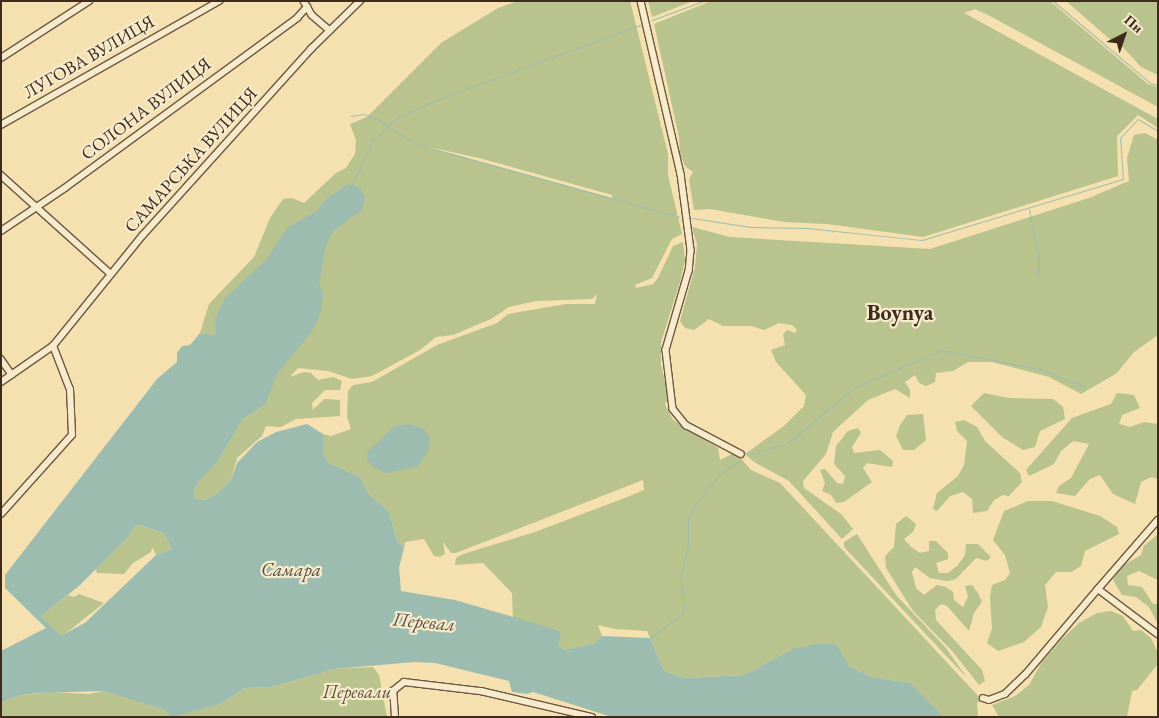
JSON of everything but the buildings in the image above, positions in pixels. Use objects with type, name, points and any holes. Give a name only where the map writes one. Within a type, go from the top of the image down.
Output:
[{"type":"street","points":[[1,58],[89,1]]},
{"type":"street","name":"ЛУГОВА ВУЛИЦЯ","points":[[1,125],[219,1]]},
{"type":"street","name":"САМАРСЬКА ВУЛИЦЯ","points":[[1,382],[53,346],[110,273],[329,30],[360,1]]},
{"type":"street","points":[[641,1],[681,174],[691,250],[689,271],[666,350],[673,409],[686,425],[741,454]]},
{"type":"street","points":[[305,4],[329,30]]},
{"type":"street","name":"СОЛОНА ВУЛИЦЯ","points":[[1,231],[38,208],[297,18],[305,4]]},
{"type":"street","points":[[1,175],[110,273]]},
{"type":"street","points":[[1,514],[72,436],[70,390],[53,346]]},
{"type":"street","points":[[1,359],[12,375]]},
{"type":"street","points":[[983,698],[995,699],[1025,675],[1158,520]]},
{"type":"street","points":[[1098,589],[1158,634]]},
{"type":"street","points":[[395,717],[394,688],[404,682],[463,688],[592,717]]},
{"type":"green space","points":[[518,1],[630,1],[668,154],[668,175],[682,234],[672,239],[652,278],[635,285],[636,288],[653,284],[658,278],[673,246],[683,242],[685,260],[661,342],[661,365],[669,397],[665,404],[673,420],[718,448],[720,460],[732,454],[738,455],[751,470],[780,483],[981,699],[977,703],[978,717],[944,717],[911,683],[872,677],[849,666],[792,649],[744,675],[685,678],[664,671],[647,631],[615,629],[598,625],[602,636],[595,643],[564,650],[558,645],[558,630],[513,619],[512,593],[483,563],[455,565],[456,558],[463,554],[535,532],[644,490],[643,480],[456,553],[451,553],[443,542],[445,554],[440,557],[434,556],[424,539],[405,542],[404,548],[397,540],[389,512],[368,493],[360,477],[329,463],[323,454],[323,434],[331,436],[351,429],[347,417],[348,391],[353,385],[372,382],[437,345],[497,323],[508,314],[566,304],[595,304],[597,294],[592,299],[536,301],[509,307],[491,319],[453,335],[436,337],[420,350],[372,376],[352,379],[328,371],[298,368],[290,377],[304,372],[311,373],[318,380],[333,377],[342,381],[340,390],[325,390],[312,403],[313,410],[324,399],[340,400],[340,416],[296,419],[281,427],[266,426],[262,436],[237,458],[231,480],[219,492],[205,500],[195,498],[193,490],[198,481],[218,461],[243,419],[265,405],[216,335],[200,333],[209,304],[254,257],[270,218],[283,199],[292,198],[304,203],[336,173],[346,168],[355,154],[356,140],[350,124],[367,117],[441,43],[498,8]],"holes":[[[424,146],[479,158],[612,195],[612,198]]]},
{"type":"green space","points":[[648,1],[693,1],[652,17]]},
{"type":"green space","points":[[711,1],[1050,1],[1148,84],[1158,87],[1158,107],[990,16],[975,9],[964,13],[1158,119],[1158,128],[1138,115],[1117,136],[1118,176],[923,237],[827,224],[784,222],[710,209],[694,210],[689,180],[693,172],[685,166],[680,153],[679,137],[654,24]]},
{"type":"green space","points":[[1066,1],[1158,1],[1158,75],[1141,67],[1121,45],[1113,42]]},
{"type":"green space","points":[[1145,133],[1158,140],[1158,335],[1134,352],[1117,373],[1081,394],[1049,377],[992,362],[968,362],[953,371],[936,373],[935,382],[926,386],[919,383],[915,375],[905,382],[910,390],[910,398],[895,389],[868,400],[833,432],[826,454],[803,481],[804,488],[841,514],[853,529],[842,539],[789,481],[754,462],[745,454],[784,426],[804,406],[806,395],[776,362],[771,350],[785,345],[783,334],[787,330],[795,333],[797,330],[792,325],[779,323],[764,330],[751,326],[723,326],[709,319],[694,330],[685,328],[680,321],[695,267],[697,244],[692,227],[730,237],[930,249],[1089,198],[1129,181],[1127,158],[1134,135]]},
{"type":"green space","points":[[984,393],[1009,398],[1053,399],[1063,407],[1065,419],[1040,431],[1035,447],[1023,450],[1002,437],[971,406]]},
{"type":"green space","points":[[1117,393],[1134,395],[1140,408],[1122,415],[1119,424],[1130,427],[1144,422],[1158,424],[1158,479],[1151,477],[1141,482],[1135,504],[1113,494],[1100,475],[1090,479],[1075,496],[1056,493],[1059,486],[1071,478],[1089,444],[1073,441],[1061,451],[1054,464],[1029,476],[1026,470],[1072,418],[1111,404]]},
{"type":"green space","points":[[923,414],[926,440],[914,450],[903,450],[896,436],[900,425],[907,415]]},
{"type":"green space","points":[[964,420],[977,427],[985,441],[1020,473],[1022,482],[1009,496],[1003,495],[994,500],[987,511],[973,513],[972,499],[963,492],[950,496],[937,511],[933,509],[937,493],[958,476],[964,465],[967,441],[957,431],[955,422]]},
{"type":"green space","points":[[858,428],[861,433],[852,447],[854,453],[880,450],[893,461],[892,467],[867,463],[863,468],[872,482],[844,502],[836,503],[831,495],[822,491],[825,483],[820,470],[825,469],[837,483],[843,484],[845,476],[834,464],[836,446],[848,431]]},
{"type":"green space","points":[[1028,501],[1052,501],[1100,516],[1117,527],[1119,534],[1085,551],[1081,566],[1071,572],[1056,572],[1045,585],[1048,607],[1041,627],[1024,642],[998,651],[987,643],[992,628],[990,597],[992,585],[1005,580],[1010,573],[1005,555],[993,540],[1004,511]]},
{"type":"green space","points":[[906,516],[916,524],[913,532],[904,539],[911,547],[920,553],[929,551],[929,541],[936,541],[948,553],[948,559],[936,563],[939,573],[948,573],[958,565],[965,555],[966,544],[978,544],[991,557],[987,561],[976,558],[956,579],[947,581],[930,578],[915,567],[912,572],[916,588],[924,595],[937,585],[946,587],[953,592],[954,600],[963,607],[968,597],[965,586],[972,585],[978,593],[982,602],[974,613],[969,631],[947,606],[941,604],[935,610],[936,620],[982,670],[985,681],[979,685],[953,652],[913,611],[886,568],[885,556],[894,547],[896,524]]},
{"type":"green space","points":[[141,525],[165,534],[171,549],[156,555],[152,547],[151,552],[133,563],[124,574],[97,573],[95,568],[129,536],[134,527]]},
{"type":"green space","points":[[857,534],[896,595],[946,648],[967,678],[844,547],[844,542]]},
{"type":"green space","points":[[1158,534],[1158,580],[1139,571],[1127,576],[1128,585],[1142,587],[1153,604],[1158,604],[1158,624],[1149,607],[1136,597],[1122,595],[1113,580],[1119,568],[1141,555],[1144,546]]},
{"type":"green space","points":[[79,594],[104,603],[61,637],[41,616],[68,595],[74,597]]},
{"type":"green space","points":[[1111,611],[1123,616],[1133,631],[1141,630],[1151,638],[1158,653],[1157,665],[1137,690],[1132,691],[1127,717],[999,717],[992,705],[1015,696],[1029,685],[1042,662],[1079,623],[1097,613]]},
{"type":"green space","name":"Перевали","points":[[373,667],[379,675],[387,717],[1,717],[1,703],[17,696],[51,692],[89,694],[103,691],[165,710],[172,716],[221,704],[245,688],[272,687],[335,669]]},
{"type":"water","name":"Самара","points":[[348,184],[360,188],[365,197],[362,210],[333,231],[326,245],[319,283],[323,295],[321,312],[313,330],[277,374],[265,405],[243,419],[218,461],[198,482],[194,490],[195,498],[205,500],[219,492],[231,480],[237,463],[257,442],[276,432],[307,424],[323,434],[323,454],[329,463],[360,477],[368,493],[389,512],[397,540],[404,548],[399,568],[401,591],[455,600],[558,630],[561,635],[558,645],[564,650],[595,643],[602,636],[650,638],[664,671],[685,678],[744,675],[792,649],[817,644],[836,644],[849,666],[872,677],[911,683],[944,717],[612,717],[533,692],[527,694],[512,692],[509,681],[435,663],[414,662],[335,669],[272,687],[245,688],[221,704],[171,717],[165,710],[103,691],[38,693],[17,696],[1,703],[1,651],[46,628],[5,588],[5,575],[157,379],[177,362],[177,353],[182,346],[190,345],[200,333],[216,335],[215,319],[225,298],[266,260],[287,228],[317,211],[326,199]],"holes":[[[141,525],[165,534],[171,549],[156,555],[86,622],[61,636],[41,616],[79,586],[129,536],[134,527]]]},
{"type":"water","points":[[408,424],[423,428],[430,437],[428,451],[417,467],[386,473],[373,467],[367,460],[368,451],[393,427]]},
{"type":"waterway","points":[[652,20],[703,1]]},
{"type":"waterway","points":[[1053,1],[1150,83],[1158,85]]},
{"type":"waterway","points":[[352,186],[373,140],[397,118],[439,99],[643,24]]},
{"type":"waterway","points":[[351,116],[363,114],[377,119],[416,144],[679,217]]},
{"type":"waterway","points":[[692,218],[750,227],[807,228],[922,240],[1123,179],[1120,138],[1138,119],[1158,131]]},
{"type":"waterway","points":[[1029,209],[1039,261],[1038,274]]},
{"type":"waterway","points":[[752,454],[788,443],[854,388],[942,350],[1039,369],[1086,387]]},
{"type":"waterway","points":[[649,639],[681,615],[684,607],[680,576],[688,547],[688,520],[695,505],[719,475],[739,461]]},
{"type":"district","name":"Boynya","points":[[900,313]]},
{"type":"water label","name":"Перевал","points":[[424,622]]}]
